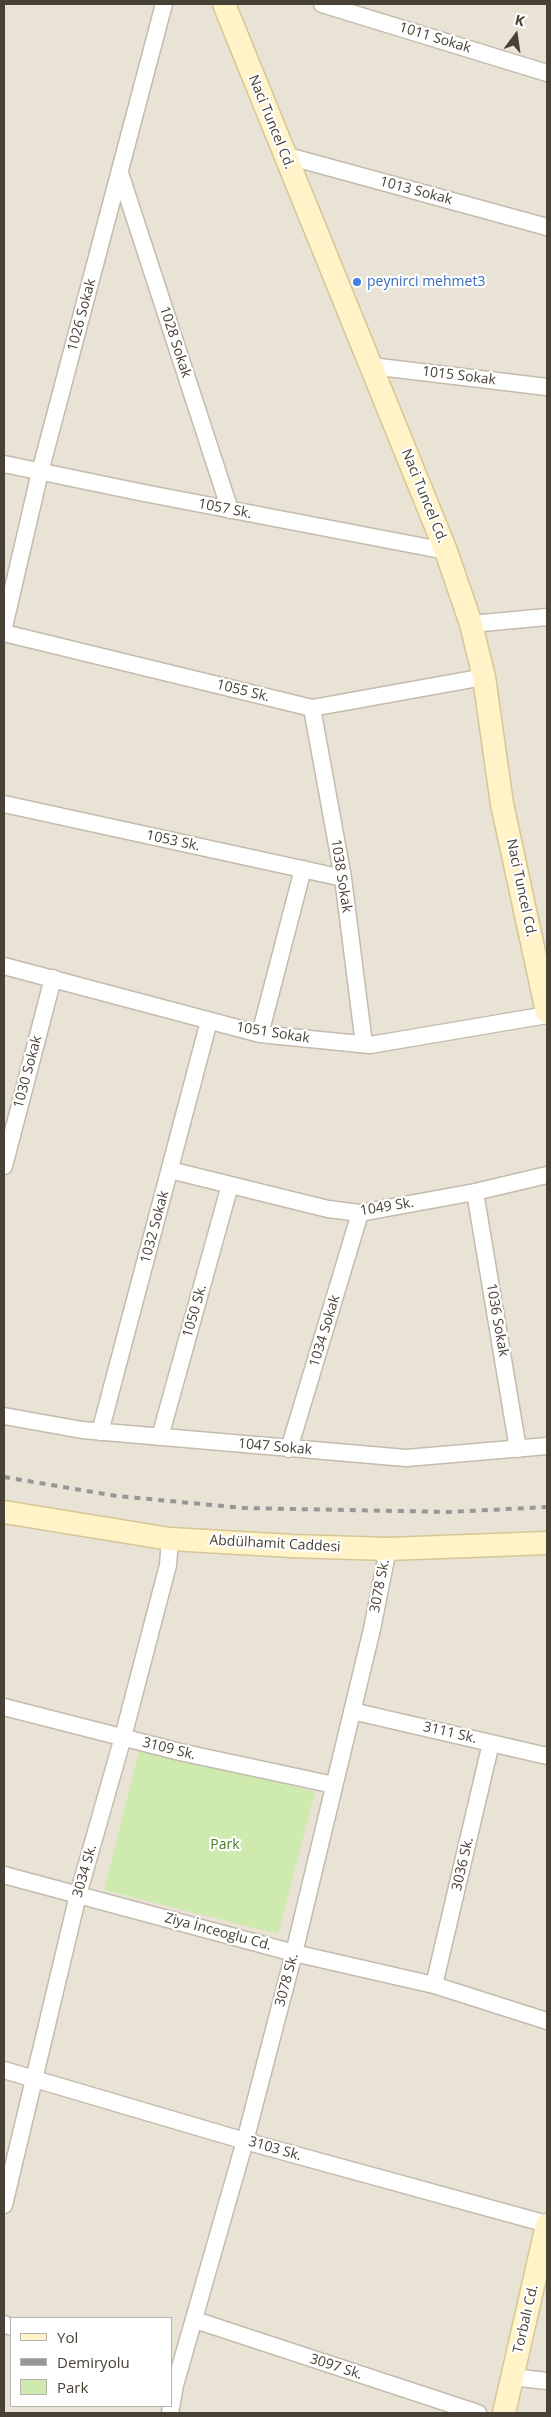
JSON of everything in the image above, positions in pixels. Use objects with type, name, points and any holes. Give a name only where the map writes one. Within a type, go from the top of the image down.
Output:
[{"type":"main road","name":"Naci Tuncel Cd.","points":[[224,4],[446,551],[471,624],[484,677],[502,804],[547,1014]]},
{"type":"main road","name":"Abdülhamit Caddesi","points":[[4,1512],[170,1539],[388,1550],[547,1543]]},
{"type":"main road","name":"Torbalı Cd.","points":[[504,2413],[547,2225]]},
{"type":"street","name":"1026 Sokak","points":[[4,627],[40,472],[164,4]]},
{"type":"street","name":"1011 Sokak","points":[[322,4],[547,73]]},
{"type":"street","name":"1013 Sokak","points":[[284,155],[547,227]]},
{"type":"street","name":"1028 Sokak","points":[[120,173],[230,510]]},
{"type":"street","name":"1015 Sokak","points":[[371,366],[547,387]]},
{"type":"street","name":"1057 Sk.","points":[[4,464],[446,551]]},
{"type":"street","points":[[471,624],[547,617]]},
{"type":"street","name":"1055 Sk.","points":[[4,633],[312,708],[484,677]]},
{"type":"street","name":"1038 Sokak","points":[[312,708],[343,878],[364,1044]]},
{"type":"street","name":"1053 Sk.","points":[[4,804],[343,878]]},
{"type":"street","points":[[260,1034],[303,869]]},
{"type":"street","name":"1051 Sokak","points":[[4,966],[260,1034],[364,1044],[547,1014]]},
{"type":"street","name":"1030 Sokak","points":[[4,1166],[53,978]]},
{"type":"street","name":"1032 Sokak","points":[[100,1432],[209,1021]]},
{"type":"street","name":"1049 Sk.","points":[[170,1170],[328,1209],[360,1212],[475,1192],[547,1175]]},
{"type":"street","name":"1050 Sk.","points":[[160,1437],[230,1185]]},
{"type":"street","name":"1036 Sokak","points":[[475,1192],[518,1448]]},
{"type":"street","name":"1034 Sokak","points":[[289,1449],[360,1212]]},
{"type":"street","name":"1047 Sokak","points":[[4,1416],[100,1432],[406,1458],[547,1446]]},
{"type":"street","name":"3034 Sk.","points":[[4,2205],[78,1895],[124,1737],[168,1565],[170,1539]]},
{"type":"street","name":"3078 Sk.","points":[[173,2385],[195,2320],[245,2141],[294,1953],[352,1711],[388,1550]]},
{"type":"street","name":"3109 Sk.","points":[[4,1707],[180,1752],[334,1785]]},
{"type":"street","name":"3111 Sk.","points":[[352,1711],[547,1756]]},
{"type":"street","name":"3036 Sk.","points":[[434,1986],[491,1743]]},
{"type":"street","name":"Ziya İnceoglu Cd.","points":[[4,1875],[294,1953],[434,1986],[547,2021]]},
{"type":"street","name":"3103 Sk.","points":[[4,2070],[245,2141],[547,2225]]},
{"type":"street","name":"3097 Sk.","points":[[195,2320],[478,2413]]},
{"type":"street","points":[[512,2377],[547,2381]]},
{"type":"shaded area","points":[[4,4],[547,4],[547,2413],[4,2413]]},
{"type":"green space","name":"Park","points":[[140,1747],[315,1792],[278,1934],[104,1890]]},
{"type":"railway","points":[[4,1477],[117,1496],[244,1508],[449,1512],[547,1507]]},
{"type":"place","name":"peynirci mehmet3","points":[[357,282]]}]
